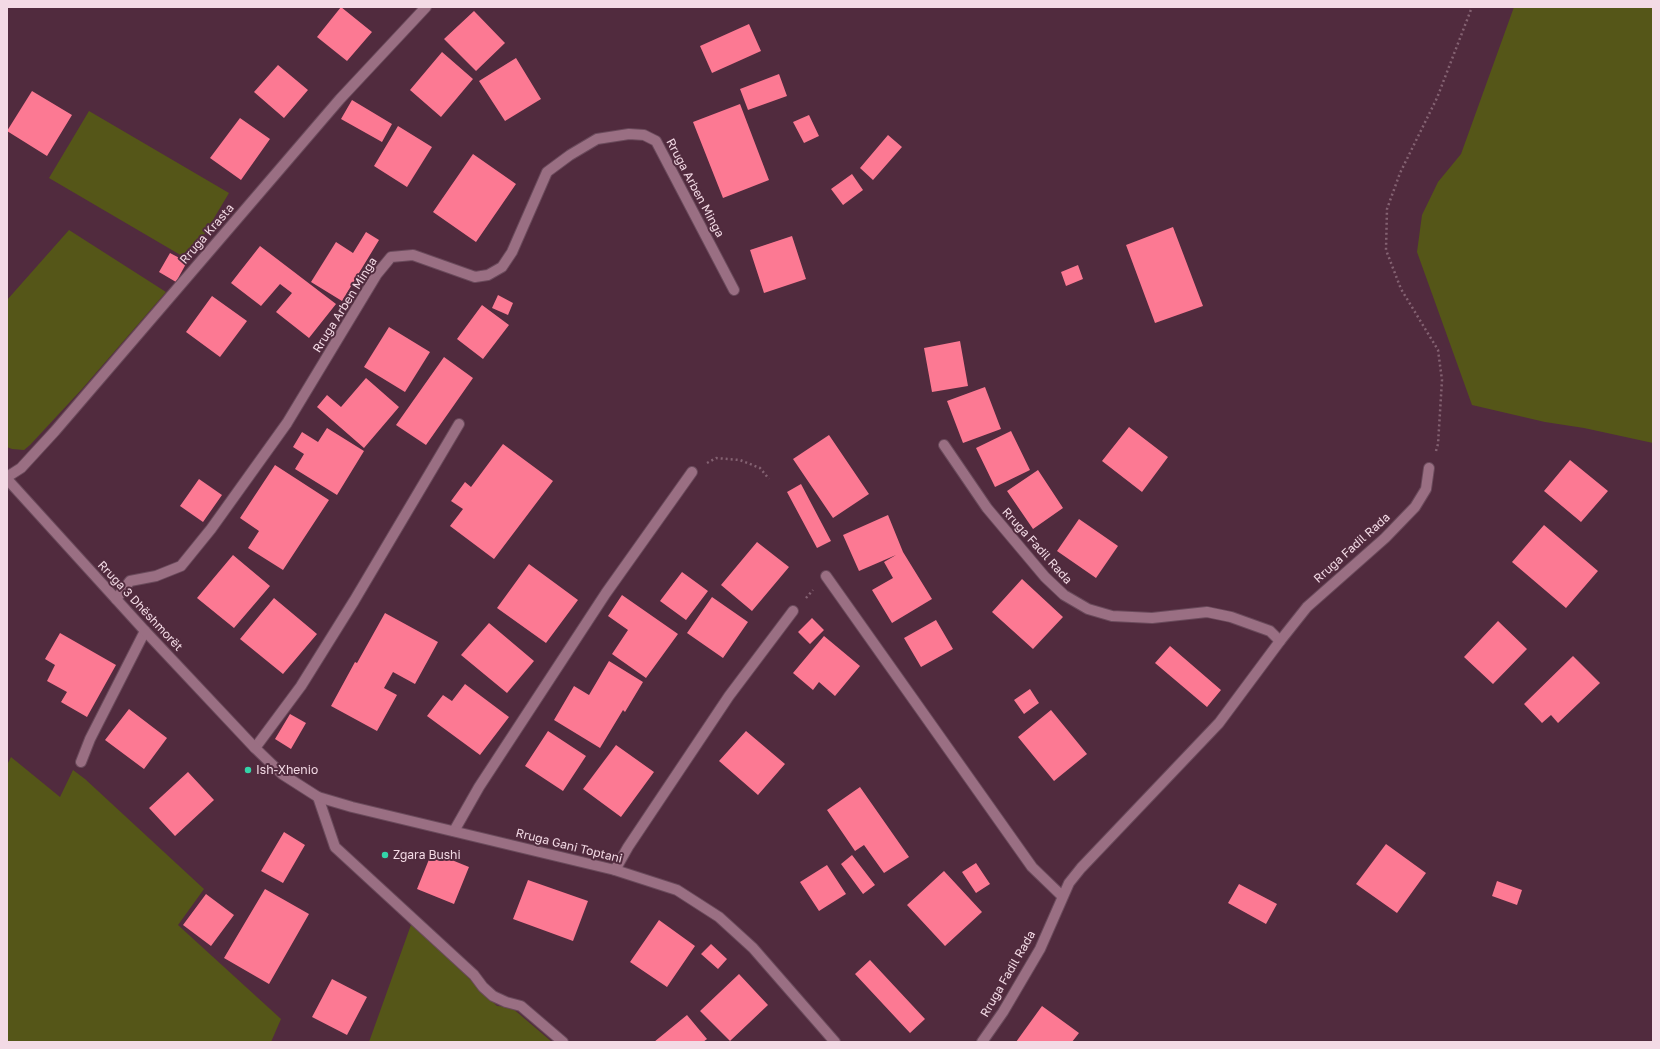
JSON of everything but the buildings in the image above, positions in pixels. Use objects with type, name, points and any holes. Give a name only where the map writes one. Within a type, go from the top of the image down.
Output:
[{"type":"street","name":"Rruga Krasta","points":[[7,478],[21,468],[55,431],[340,99],[426,7]]},
{"type":"street","name":"Rruga Arben Minga","points":[[116,599],[130,581],[156,576],[181,566],[211,529],[287,423],[377,274],[391,257],[413,255],[475,277],[488,275],[502,267],[512,252],[547,172],[570,155],[597,139],[629,134],[644,135],[656,141],[734,290]]},
{"type":"street","points":[[255,748],[309,673],[358,594],[459,424]]},
{"type":"street","name":"Rruga Fadil Rada","points":[[944,445],[987,508],[1045,577],[1064,595],[1088,610],[1112,616],[1152,618],[1207,612],[1231,616],[1270,631],[1280,641]]},
{"type":"street","name":"Rruga Fadil Rada","points":[[982,1042],[1003,1012],[1040,949],[1069,883],[1081,868],[1219,723],[1306,607],[1385,538],[1415,507],[1426,488],[1429,468]]},
{"type":"street","points":[[454,831],[479,787],[606,593],[692,472]]},
{"type":"street","name":"Rruga 3 Dhëshmorët","points":[[7,478],[145,631],[255,748]]},
{"type":"street","points":[[826,576],[1032,867],[1062,896]]},
{"type":"street","points":[[616,870],[628,847],[725,703],[793,611]]},
{"type":"street","points":[[81,762],[90,739],[145,631]]},
{"type":"street","name":"Rruga Gani Toptani","points":[[255,748],[282,774],[318,797],[352,807],[616,870],[677,890],[719,917],[753,948],[835,1042]]},
{"type":"street","points":[[318,797],[335,847],[468,970],[493,996],[506,1002],[521,1006],[563,1042]]},
{"type":"path","points":[[1429,468],[1438,444],[1442,380],[1438,350],[1401,289],[1386,250],[1388,209],[1400,173],[1437,98],[1472,7]]},
{"type":"path","points":[[692,472],[716,458],[740,460],[760,468],[769,479]]},
{"type":"path","points":[[793,611],[826,576]]},
{"type":"shaded area","points":[[1514,7],[1653,7],[1653,443],[1584,428],[1545,422],[1472,405],[1417,252],[1422,215],[1438,182],[1461,154]]},
{"type":"shaded area","points":[[89,111],[229,193],[189,260],[49,178]]},
{"type":"shaded area","points":[[69,230],[166,292],[82,389],[30,445],[24,450],[12,449],[7,447],[7,300]]},
{"type":"shaded area","points":[[11,757],[60,797],[73,770],[85,779],[204,889],[178,925],[281,1019],[271,1042],[7,1042],[7,765]]},
{"type":"shaded area","points":[[412,922],[497,1006],[511,1007],[552,1042],[369,1042]]},
{"type":"place","name":"Ish-Xhenio","points":[[248,770]]},
{"type":"place","name":"Zgara Bushi","points":[[385,855]]}]
